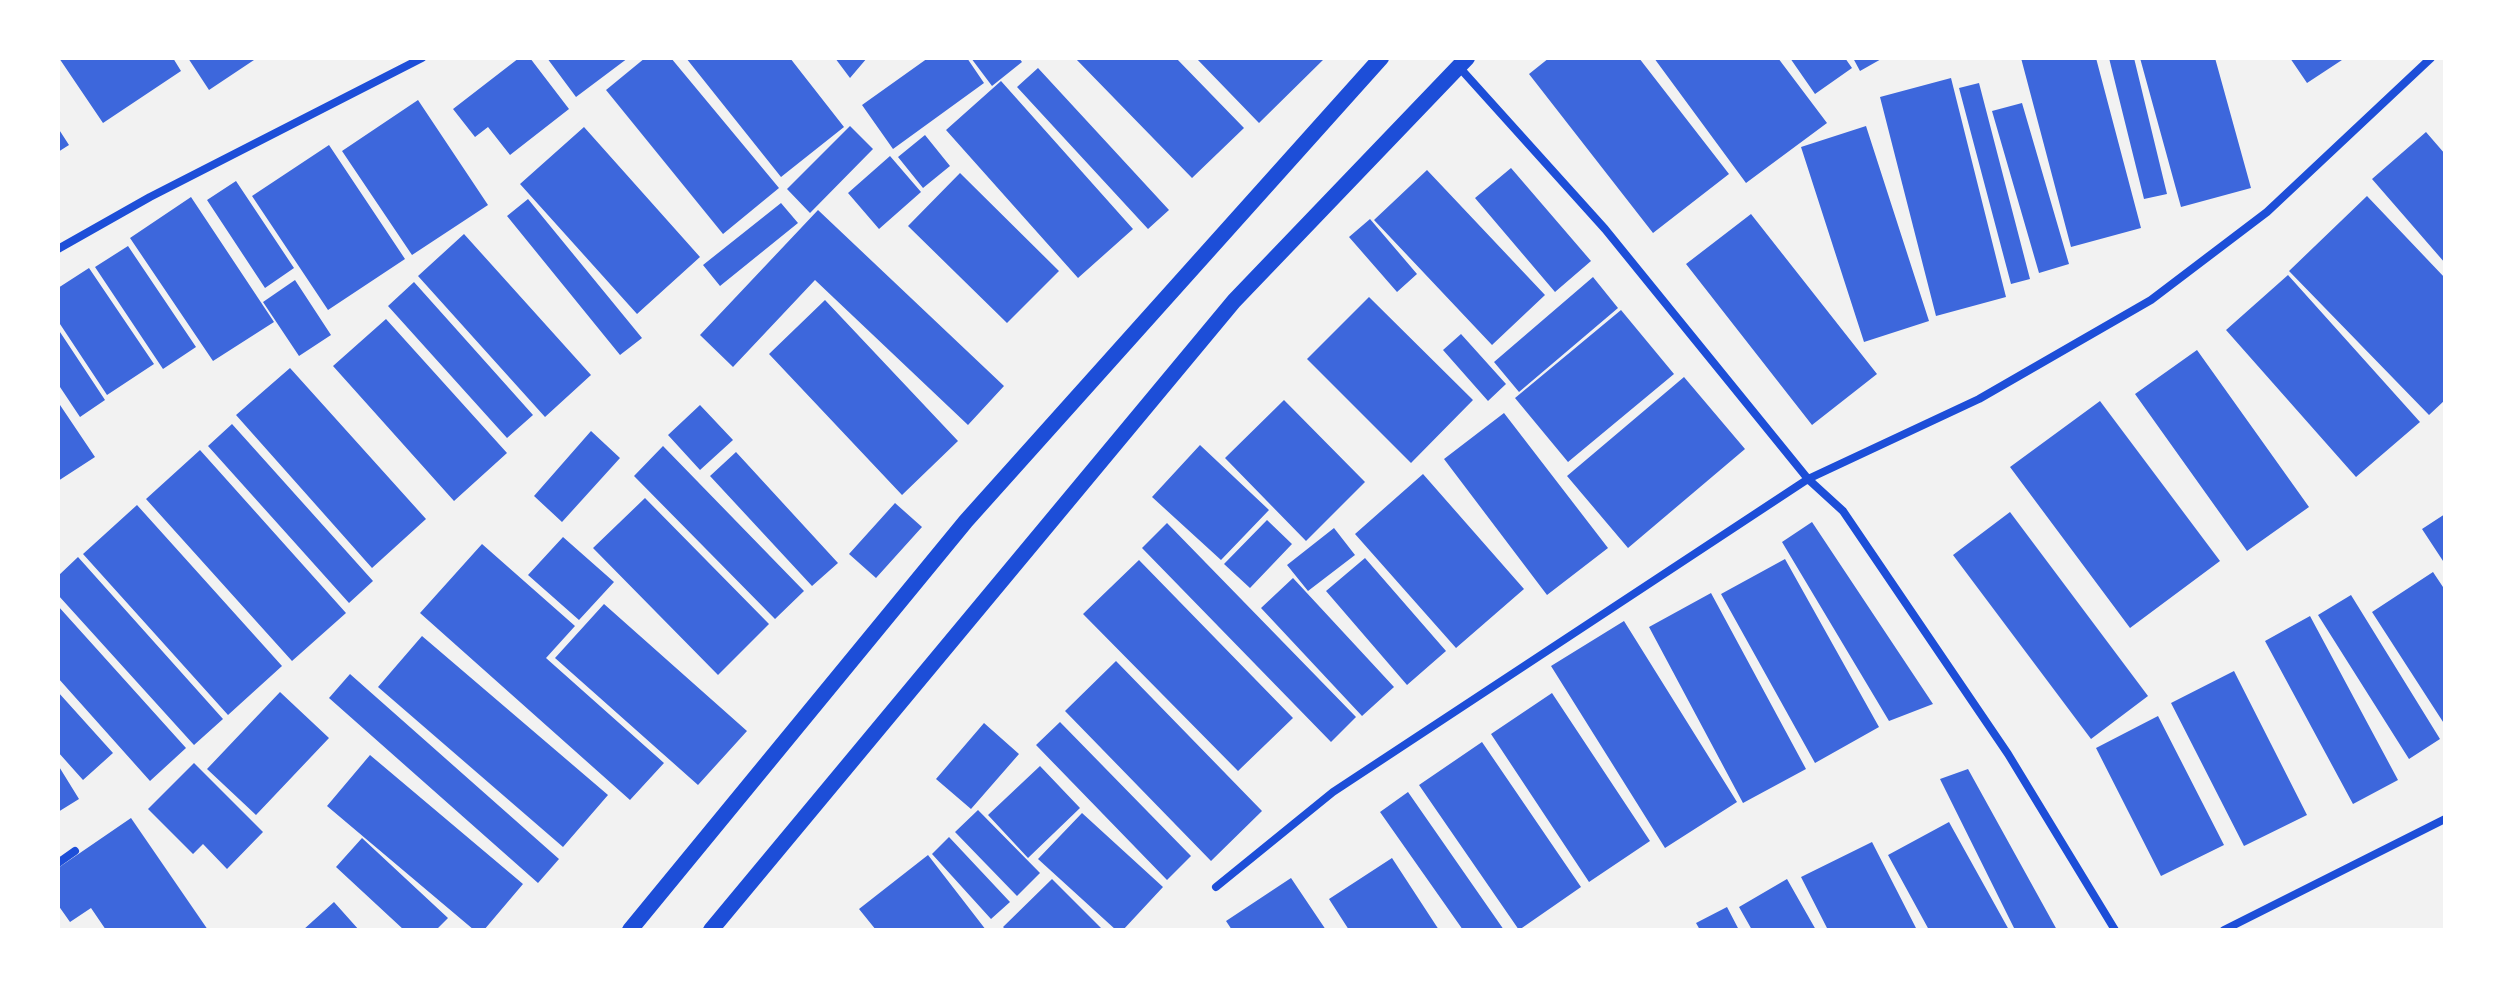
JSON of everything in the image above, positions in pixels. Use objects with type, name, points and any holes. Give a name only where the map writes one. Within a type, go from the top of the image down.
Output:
[{"type":"main road","points":[[630,930],[966,521],[1381,58]]},
{"type":"main road","points":[[711,930],[1234,301],[1463,62]]},
{"type":"street","points":[[58,249],[150,197],[422,58]]},
{"type":"street","points":[[1216,887],[1333,792],[1808,479],[1979,399],[2151,300],[2267,212],[2431,58]]},
{"type":"street","points":[[1463,62],[1605,229],[1808,479],[1843,511],[1954,671],[2115,930]]},
{"type":"street","points":[[2224,930],[2445,819]]},
{"type":"street","points":[[58,863],[75,851]]},
{"type":"building","points":[[59,58],[173,58],[181,71],[103,123]]},
{"type":"building","points":[[188,58],[257,58],[209,90]]},
{"type":"building","points":[[519,58],[530,58],[569,109],[510,155],[488,127],[475,137],[453,109]]},
{"type":"building","points":[[547,58],[628,58],[576,97]]},
{"type":"building","points":[[645,58],[671,58],[779,188],[723,234],[606,90]]},
{"type":"building","points":[[686,58],[790,58],[844,127],[781,177]]},
{"type":"building","points":[[835,58],[867,58],[850,78]]},
{"type":"building","points":[[928,58],[967,58],[984,83],[893,149],[862,105]]},
{"type":"building","points":[[971,58],[1019,58],[1022,62],[992,86]]},
{"type":"building","points":[[1075,58],[1176,58],[1244,128],[1192,178]]},
{"type":"building","points":[[1196,58],[1325,58],[1259,123]]},
{"type":"building","points":[[1549,58],[1639,58],[1729,174],[1653,233],[1529,74]]},
{"type":"building","points":[[1654,58],[1778,58],[1827,123],[1746,183]]},
{"type":"building","points":[[1790,58],[1845,58],[1852,68],[1815,94]]},
{"type":"building","points":[[1853,58],[1883,58],[1860,71]]},
{"type":"building","points":[[2021,58],[2096,58],[2141,228],[2071,247]]},
{"type":"building","points":[[2109,58],[2134,58],[2167,194],[2144,199]]},
{"type":"building","points":[[2140,58],[2215,58],[2251,188],[2181,207]]},
{"type":"building","points":[[2290,58],[2345,58],[2307,83]]},
{"type":"building","points":[[1038,68],[1169,210],[1148,229],[1017,87]]},
{"type":"building","points":[[1951,78],[2006,297],[1936,316],[1880,97]]},
{"type":"building","points":[[1001,81],[1133,229],[1078,278],[946,130]]},
{"type":"building","points":[[1979,83],[2030,279],[2011,284],[1959,88]]},
{"type":"building","points":[[418,100],[488,205],[412,255],[342,151]]},
{"type":"building","points":[[2022,103],[2069,264],[2039,273],[1992,111]]},
{"type":"building","points":[[850,126],[873,149],[810,213],[787,189]]},
{"type":"building","points":[[1866,126],[1929,321],[1864,342],[1801,147]]},
{"type":"building","points":[[584,127],[700,257],[637,314],[520,184]]},
{"type":"building","points":[[58,128],[69,145],[58,152]]},
{"type":"building","points":[[2426,132],[2445,154],[2445,263],[2372,179]]},
{"type":"building","points":[[925,135],[950,166],[923,188],[898,157]]},
{"type":"building","points":[[329,145],[405,259],[328,310],[252,196]]},
{"type":"building","points":[[890,156],[921,192],[879,229],[848,193]]},
{"type":"building","points":[[1511,168],[1591,261],[1555,292],[1475,198]]},
{"type":"building","points":[[1427,170],[1545,295],[1492,345],[1374,220]]},
{"type":"building","points":[[960,173],[1059,271],[1007,323],[908,226]]},
{"type":"building","points":[[236,181],[294,268],[265,288],[207,200]]},
{"type":"building","points":[[2367,196],[2445,278],[2445,400],[2429,415],[2289,271]]},
{"type":"building","points":[[191,197],[274,322],[213,361],[130,238]]},
{"type":"building","points":[[528,199],[642,338],[620,355],[507,216]]},
{"type":"building","points":[[781,203],[798,223],[720,286],[703,265]]},
{"type":"building","points":[[818,210],[1004,386],[968,425],[815,280],[733,367],[700,335]]},
{"type":"building","points":[[1751,214],[1877,374],[1812,425],[1686,264]]},
{"type":"building","points":[[1370,219],[1417,274],[1397,292],[1349,237]]},
{"type":"building","points":[[464,234],[591,375],[545,417],[418,276]]},
{"type":"building","points":[[128,246],[196,347],[163,369],[95,267]]},
{"type":"building","points":[[89,268],[154,364],[107,395],[58,321],[58,288]]},
{"type":"building","points":[[2288,275],[2420,422],[2356,477],[2226,330]]},
{"type":"building","points":[[1593,277],[1618,308],[1519,392],[1494,362]]},
{"type":"building","points":[[295,280],[331,335],[299,356],[263,302]]},
{"type":"building","points":[[414,282],[533,415],[507,438],[388,306]]},
{"type":"building","points":[[1369,297],[1473,400],[1411,463],[1307,359]]},
{"type":"building","points":[[825,300],[958,441],[902,495],[769,354]]},
{"type":"building","points":[[1621,310],[1674,374],[1568,462],[1515,398]]},
{"type":"building","points":[[386,319],[507,453],[454,501],[333,366]]},
{"type":"building","points":[[58,329],[105,400],[80,417],[58,384]]},
{"type":"building","points":[[1461,334],[1506,384],[1488,401],[1443,350]]},
{"type":"building","points":[[2197,350],[2309,507],[2247,551],[2135,394]]},
{"type":"building","points":[[290,368],[426,519],[372,568],[236,415]]},
{"type":"building","points":[[1684,377],[1745,449],[1628,548],[1567,476]]},
{"type":"building","points":[[1284,400],[1365,482],[1306,541],[1225,458]]},
{"type":"building","points":[[2100,401],[2220,561],[2130,628],[2010,467]]},
{"type":"building","points":[[58,402],[95,457],[58,481]]},
{"type":"building","points":[[700,405],[733,440],[700,470],[668,435]]},
{"type":"building","points":[[1504,413],[1608,548],[1547,595],[1444,459]]},
{"type":"building","points":[[232,424],[373,581],[349,603],[208,446]]},
{"type":"building","points":[[591,431],[620,458],[562,522],[534,496]]},
{"type":"building","points":[[1200,445],[1269,510],[1221,560],[1152,497]]},
{"type":"building","points":[[663,446],[804,591],[775,619],[634,476]]},
{"type":"building","points":[[200,450],[346,613],[292,661],[146,499]]},
{"type":"building","points":[[736,452],[838,563],[812,586],[710,476]]},
{"type":"building","points":[[1423,474],[1524,589],[1456,648],[1355,534]]},
{"type":"building","points":[[645,498],[769,624],[718,675],[593,548]]},
{"type":"building","points":[[895,503],[922,527],[876,578],[849,554]]},
{"type":"building","points":[[137,505],[282,666],[228,715],[83,554]]},
{"type":"building","points":[[2010,512],[2148,696],[2091,739],[1953,555]]},
{"type":"building","points":[[2445,514],[2445,564],[2422,529]]},
{"type":"building","points":[[1267,520],[1292,544],[1250,588],[1224,564]]},
{"type":"building","points":[[1812,522],[1933,704],[1889,721],[1782,542]]},
{"type":"building","points":[[1167,523],[1356,717],[1331,742],[1142,548]]},
{"type":"building","points":[[1334,528],[1355,555],[1308,591],[1287,565]]},
{"type":"building","points":[[563,537],[614,582],[579,620],[528,575]]},
{"type":"building","points":[[482,544],[575,626],[546,658],[664,763],[630,800],[420,613]]},
{"type":"building","points":[[78,557],[223,719],[194,745],[58,595],[58,576]]},
{"type":"building","points":[[1365,558],[1446,651],[1407,685],[1326,591]]},
{"type":"building","points":[[1785,559],[1879,727],[1815,763],[1721,594]]},
{"type":"building","points":[[1139,560],[1293,718],[1238,771],[1083,614]]},
{"type":"building","points":[[2433,572],[2445,590],[2445,725],[2372,612]]},
{"type":"building","points":[[1293,578],[1394,687],[1362,716],[1261,608]]},
{"type":"building","points":[[1711,593],[1806,769],[1743,803],[1649,627]]},
{"type":"building","points":[[2351,595],[2440,739],[2409,759],[2318,615]]},
{"type":"building","points":[[604,604],[747,731],[698,785],[555,658]]},
{"type":"building","points":[[58,606],[186,748],[150,781],[58,678]]},
{"type":"building","points":[[2310,616],[2398,780],[2353,804],[2265,641]]},
{"type":"building","points":[[1624,621],[1737,802],[1665,848],[1551,666]]},
{"type":"building","points":[[422,636],[608,795],[563,847],[378,687]]},
{"type":"building","points":[[1116,661],[1262,811],[1211,861],[1065,711]]},
{"type":"building","points":[[2234,671],[2307,815],[2244,846],[2171,703]]},
{"type":"building","points":[[350,674],[559,859],[538,883],[329,698]]},
{"type":"building","points":[[58,692],[113,753],[83,780],[58,752]]},
{"type":"building","points":[[280,692],[329,738],[256,815],[207,769]]},
{"type":"building","points":[[1552,693],[1650,841],[1589,882],[1491,734]]},
{"type":"building","points":[[2158,716],[2224,845],[2161,876],[2096,748]]},
{"type":"building","points":[[1060,722],[1191,856],[1167,880],[1036,745]]},
{"type":"building","points":[[984,723],[1019,754],[971,809],[936,779]]},
{"type":"building","points":[[1482,742],[1581,887],[1519,930],[1419,785]]},
{"type":"building","points":[[370,755],[523,884],[484,930],[474,930],[327,806]]},
{"type":"building","points":[[194,763],[263,832],[227,869],[203,844],[193,854],[148,809]]},
{"type":"building","points":[[58,765],[79,799],[58,812]]},
{"type":"building","points":[[1040,766],[1080,808],[1028,858],[988,815]]},
{"type":"building","points":[[1968,769],[2057,930],[2015,930],[1940,779]]},
{"type":"building","points":[[1408,792],[1504,930],[1463,930],[1380,812]]},
{"type":"building","points":[[978,810],[1040,873],[1017,896],[955,832]]},
{"type":"building","points":[[1082,813],[1163,887],[1123,930],[1116,930],[1038,859]]},
{"type":"building","points":[[131,818],[208,930],[106,930],[91,908],[70,922],[58,905],[58,868]]},
{"type":"building","points":[[1949,822],[2009,930],[1929,930],[1888,855]]},
{"type":"building","points":[[949,837],[1010,902],[991,919],[932,854]]},
{"type":"building","points":[[362,838],[448,918],[436,930],[404,930],[336,867]]},
{"type":"building","points":[[1872,842],[1917,930],[1828,930],[1801,877]]},
{"type":"building","points":[[928,855],[986,930],[876,930],[859,909]]},
{"type":"building","points":[[1392,858],[1439,930],[1349,930],[1329,899]]},
{"type":"building","points":[[1291,878],[1326,930],[1232,930],[1226,921]]},
{"type":"building","points":[[1052,879],[1103,930],[1006,930],[1003,927]]},
{"type":"building","points":[[1787,879],[1816,930],[1752,930],[1739,907]]},
{"type":"building","points":[[334,902],[359,930],[303,930]]},
{"type":"building","points":[[1727,907],[1739,930],[1700,930],[1696,923]]}]
